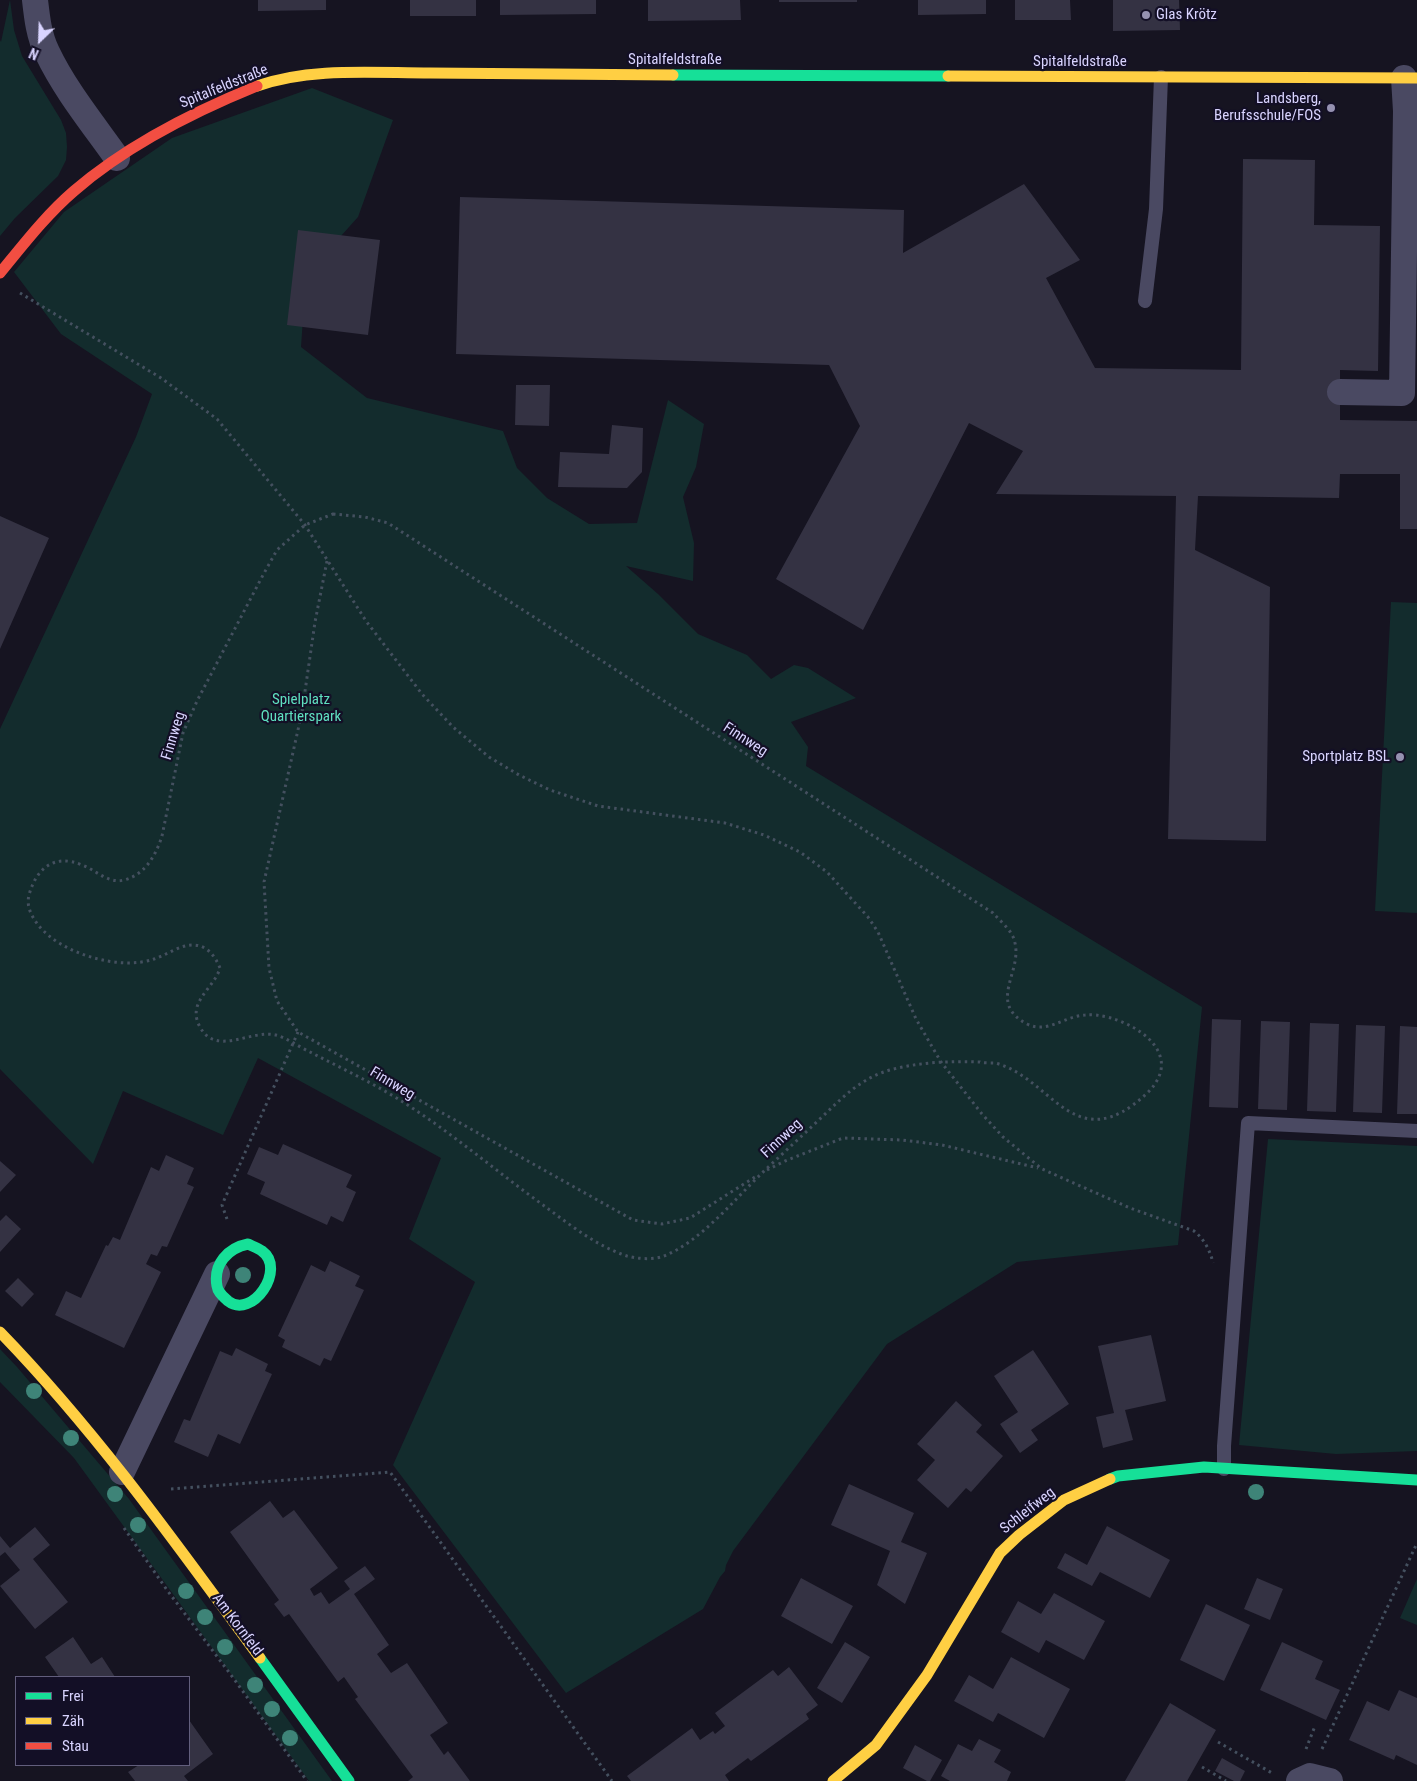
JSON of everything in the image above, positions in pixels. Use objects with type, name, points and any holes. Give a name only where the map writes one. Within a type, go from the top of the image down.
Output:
[{"type":"street","points":[[35,0],[37,21],[46,51],[66,84],[117,158]]},
{"type":"street","name":"Spitalfeldstraße","points":[[0,273],[31,235],[73,191],[117,158],[161,131],[216,104],[267,83],[302,76],[353,73],[1411,78]]},
{"type":"street","points":[[1340,392],[1402,393],[1406,119],[1411,78]]},
{"type":"street","points":[[130,1482],[217,1274],[226,1255],[240,1245],[248,1244],[264,1251],[271,1265],[271,1273],[263,1292],[252,1303],[245,1305],[230,1303],[223,1298],[218,1292],[217,1274]]},
{"type":"street","name":"Am Kornfeld","points":[[0,1332],[26,1359],[130,1482],[262,1659],[349,1781]]},
{"type":"street","name":"Schleifweg","points":[[833,1781],[876,1745],[927,1676],[1000,1553],[1019,1535],[1064,1500],[1118,1476],[1204,1467],[1417,1480]]},
{"type":"lane","points":[[1145,301],[1156,209],[1160,77]]},
{"type":"lane","points":[[1224,1468],[1224,1446],[1248,1123],[1417,1131]]},
{"type":"path","points":[[17,291],[161,378],[218,420],[305,524],[366,620],[422,694],[453,726],[489,757],[519,775],[550,790],[598,806],[725,823],[764,834],[800,852],[827,872],[868,916],[878,932],[916,1019],[941,1062],[982,1114],[1004,1137],[1042,1168]]},
{"type":"path","name":"Finnweg","points":[[333,514],[365,517],[388,523],[993,913],[1013,935],[1016,946],[1015,964],[1008,983],[1006,998],[1014,1014],[1023,1022],[1035,1027],[1049,1026],[1080,1015],[1098,1014],[1119,1020],[1139,1030],[1157,1048],[1161,1061],[1160,1073],[1153,1087],[1142,1098],[1126,1110],[1108,1118],[1096,1120],[1082,1118],[1065,1108],[1016,1072],[994,1063],[941,1062],[887,1070],[856,1085],[710,1224],[687,1243],[662,1257],[644,1259],[627,1256],[596,1242],[402,1101],[292,1043],[277,1035],[263,1034],[256,1034],[230,1042],[214,1041],[201,1030],[196,1017],[197,1003],[217,978],[220,968],[215,958],[205,948],[194,945],[182,947],[154,960],[132,964],[84,955],[63,945],[44,932],[31,915],[28,899],[32,883],[40,871],[54,862],[68,861],[83,865],[110,880],[123,881],[135,875],[149,864],[158,850],[183,733],[197,701],[277,550],[305,524],[333,514]]},
{"type":"path","points":[[327,561],[315,622],[302,712],[264,882],[269,968],[277,1001],[298,1032],[633,1220],[662,1224],[690,1218],[762,1173],[785,1161],[843,1138],[902,1140],[942,1145],[1042,1168],[1130,1208],[1194,1231],[1201,1237],[1207,1247],[1214,1268]]},
{"type":"path","points":[[236,1247],[222,1205],[298,1032]]},
{"type":"path","points":[[130,1482],[390,1472],[612,1781]]},
{"type":"path","points":[[123,1528],[307,1781]]},
{"type":"path","points":[[1218,1742],[1304,1778],[1417,1543]]},
{"type":"path","points":[[1202,1767],[1226,1781]]},
{"type":"green space","points":[[10,0],[14,30],[22,56],[61,120],[66,133],[67,147],[66,160],[58,176],[15,218],[0,236],[0,40],[1,42]]},
{"type":"green space","name":"Spielplatz Quartierspark","points":[[312,88],[393,120],[358,217],[306,275],[301,347],[367,398],[503,431],[517,468],[547,498],[589,524],[637,523],[668,400],[704,424],[696,467],[683,497],[694,543],[693,581],[626,566],[658,594],[698,634],[747,655],[771,679],[794,665],[808,668],[856,698],[791,722],[808,747],[806,766],[1202,1007],[1178,1245],[1017,1262],[887,1344],[733,1551],[725,1571],[703,1609],[566,1693],[393,1465],[475,1282],[409,1239],[441,1158],[258,1058],[223,1135],[123,1091],[93,1164],[0,1069],[0,729],[136,437],[152,394],[61,334],[14,272],[64,212],[172,138]]},
{"type":"green space","name":"Sportplatz BSL","points":[[1391,602],[1417,603],[1417,913],[1375,911]]},
{"type":"green space","points":[[1268,1139],[1417,1146],[1417,1451],[1336,1454],[1239,1445]]},
{"type":"green space","points":[[0,1349],[129,1499],[332,1781],[309,1781],[74,1458],[0,1382]]},
{"type":"green space","points":[[1417,1579],[1417,1625],[1400,1618]]},
{"type":"building","points":[[258,0],[326,0],[326,10],[258,11]]},
{"type":"building","points":[[410,0],[476,0],[476,16],[410,16]]},
{"type":"building","points":[[500,0],[596,0],[596,14],[500,15]]},
{"type":"building","points":[[648,0],[740,0],[741,20],[648,21]]},
{"type":"building","points":[[779,0],[857,0],[857,2],[779,2]]},
{"type":"building","points":[[918,0],[986,0],[986,14],[918,15]]},
{"type":"building","points":[[1015,0],[1070,0],[1071,20],[1015,20]]},
{"type":"building","name":"Glas Krötz","points":[[1113,0],[1179,0],[1180,30],[1113,31]]},
{"type":"building","points":[[1243,159],[1315,160],[1314,225],[1380,226],[1378,371],[1340,370],[1340,420],[1417,421],[1417,529],[1400,529],[1400,474],[1340,474],[1339,498],[1198,496],[1195,550],[1270,587],[1266,841],[1168,839],[1176,496],[996,494],[1023,451],[969,423],[863,630],[776,579],[860,426],[829,365],[456,354],[460,197],[904,210],[903,253],[1024,184],[1080,260],[1046,278],[1095,368],[1241,370]]},
{"type":"building","points":[[298,230],[380,240],[368,335],[287,325]]},
{"type":"building","points":[[516,385],[550,385],[549,426],[515,425]]},
{"type":"building","points":[[612,425],[643,428],[642,472],[627,488],[558,487],[560,452],[609,454]]},
{"type":"building","points":[[0,516],[49,538],[0,649]]},
{"type":"building","points":[[1212,1019],[1241,1020],[1238,1108],[1209,1107]]},
{"type":"building","points":[[1261,1021],[1290,1022],[1287,1110],[1258,1109]]},
{"type":"building","points":[[1310,1023],[1339,1024],[1336,1112],[1307,1111]]},
{"type":"building","points":[[1356,1025],[1385,1026],[1382,1113],[1353,1112]]},
{"type":"building","points":[[1400,1026],[1417,1027],[1417,1114],[1397,1114]]},
{"type":"building","points":[[283,1144],[352,1175],[346,1187],[356,1192],[343,1222],[331,1216],[327,1225],[260,1194],[265,1182],[247,1174],[259,1147],[278,1155]]},
{"type":"building","points":[[166,1155],[194,1168],[187,1184],[194,1187],[167,1247],[162,1246],[157,1256],[151,1254],[146,1264],[161,1272],[124,1348],[55,1315],[66,1291],[81,1298],[106,1245],[108,1246],[113,1237],[120,1240],[151,1167],[159,1171]]},
{"type":"building","points":[[0,1161],[16,1175],[0,1192]]},
{"type":"building","points":[[6,1215],[21,1229],[0,1252],[0,1221]]},
{"type":"building","points":[[330,1261],[360,1276],[355,1286],[364,1290],[331,1361],[324,1358],[320,1366],[282,1347],[285,1340],[278,1336],[311,1265],[325,1272]]},
{"type":"building","points":[[18,1278],[34,1294],[22,1307],[5,1291]]},
{"type":"building","points":[[1151,1335],[1166,1401],[1125,1410],[1133,1440],[1103,1448],[1096,1417],[1114,1413],[1098,1346]]},
{"type":"building","points":[[236,1348],[268,1364],[265,1371],[272,1374],[240,1444],[218,1434],[208,1457],[174,1442],[184,1419],[190,1421],[220,1351],[232,1356]]},
{"type":"building","points":[[1033,1350],[1069,1404],[1031,1430],[1038,1440],[1020,1453],[1000,1424],[1018,1412],[994,1376]]},
{"type":"building","points":[[956,1401],[982,1425],[976,1432],[1003,1456],[971,1492],[966,1488],[948,1508],[917,1480],[935,1460],[917,1444]]},
{"type":"building","points":[[849,1484],[914,1513],[901,1542],[927,1553],[905,1604],[877,1585],[890,1551],[831,1525]]},
{"type":"building","points":[[270,1501],[283,1518],[294,1510],[338,1568],[310,1589],[314,1596],[321,1592],[329,1604],[350,1589],[344,1581],[365,1566],[375,1579],[354,1594],[389,1645],[377,1654],[391,1673],[407,1663],[448,1723],[430,1735],[444,1755],[448,1751],[470,1781],[408,1781],[413,1777],[355,1699],[358,1697],[344,1677],[338,1682],[289,1614],[284,1617],[274,1604],[279,1600],[230,1532]]},
{"type":"building","points":[[1107,1526],[1170,1560],[1150,1598],[1100,1572],[1092,1586],[1057,1568],[1065,1553],[1087,1565]]},
{"type":"building","points":[[35,1527],[50,1545],[33,1559],[68,1602],[35,1629],[0,1586],[20,1570],[5,1552],[0,1556],[0,1536],[10,1548]]},
{"type":"building","points":[[801,1578],[853,1606],[832,1644],[781,1616]]},
{"type":"building","points":[[1257,1578],[1283,1589],[1270,1620],[1244,1609]]},
{"type":"building","points":[[1054,1593],[1105,1621],[1084,1660],[1046,1640],[1039,1653],[1001,1632],[1018,1601],[1041,1614]]},
{"type":"building","points":[[1206,1604],[1250,1625],[1224,1681],[1180,1660]]},
{"type":"building","points":[[73,1637],[91,1664],[102,1657],[114,1676],[58,1676],[45,1657]]},
{"type":"building","points":[[845,1642],[870,1657],[842,1703],[817,1688]]},
{"type":"building","points":[[1282,1642],[1323,1661],[1315,1679],[1340,1690],[1326,1720],[1260,1690]]},
{"type":"building","points":[[1011,1657],[1070,1689],[1044,1738],[998,1713],[993,1722],[954,1701],[969,1675],[993,1689]]},
{"type":"building","points":[[789,1667],[818,1705],[806,1714],[809,1719],[751,1761],[748,1758],[725,1775],[729,1781],[631,1781],[627,1776],[692,1728],[700,1740],[713,1731],[715,1734],[725,1726],[715,1713],[773,1670],[778,1676]]},
{"type":"building","points":[[1399,1690],[1417,1698],[1417,1765],[1396,1755],[1394,1760],[1349,1740],[1367,1701],[1389,1711]]},
{"type":"building","points":[[1170,1703],[1216,1730],[1187,1781],[1125,1781]]},
{"type":"building","points":[[190,1721],[213,1754],[184,1776],[188,1781],[135,1781],[128,1772],[137,1766],[190,1766]]},
{"type":"building","points":[[979,1739],[1001,1750],[994,1762],[1011,1772],[1007,1781],[950,1781],[941,1776],[958,1744],[972,1751]]},
{"type":"building","points":[[915,1745],[942,1760],[930,1781],[903,1768]]},
{"type":"building","points":[[1222,1758],[1245,1771],[1240,1781],[1234,1781],[1215,1771]]},
{"type":"traffic: fast","points":[[673,75],[948,76]]},
{"type":"traffic: fast","points":[[248,1244],[262,1251],[269,1259],[271,1269],[269,1280],[256,1298],[247,1304],[237,1305],[228,1301],[218,1291],[217,1271],[228,1253],[248,1244]]},
{"type":"traffic: fast","points":[[1110,1479],[1118,1476],[1204,1467],[1417,1480]]},
{"type":"traffic: fast","points":[[260,1658],[349,1781]]},
{"type":"traffic: slow","points":[[257,86],[299,76],[342,72],[673,75]]},
{"type":"traffic: slow","points":[[948,76],[1417,78]]},
{"type":"traffic: slow","points":[[0,1332],[70,1409],[136,1490],[260,1658]]},
{"type":"traffic: slow","points":[[833,1781],[876,1745],[927,1675],[1000,1553],[1019,1535],[1064,1500],[1110,1479]]},
{"type":"traffic: jam","points":[[0,273],[35,230],[94,174],[161,131],[257,86]]},
{"type":"place","name":"Glas Krötz","points":[[1146,15]]},
{"type":"place","name":"Landsberg, Berufsschule/FOS","points":[[1331,108]]},
{"type":"place","name":"Sportplatz BSL","points":[[1400,757]]}]
